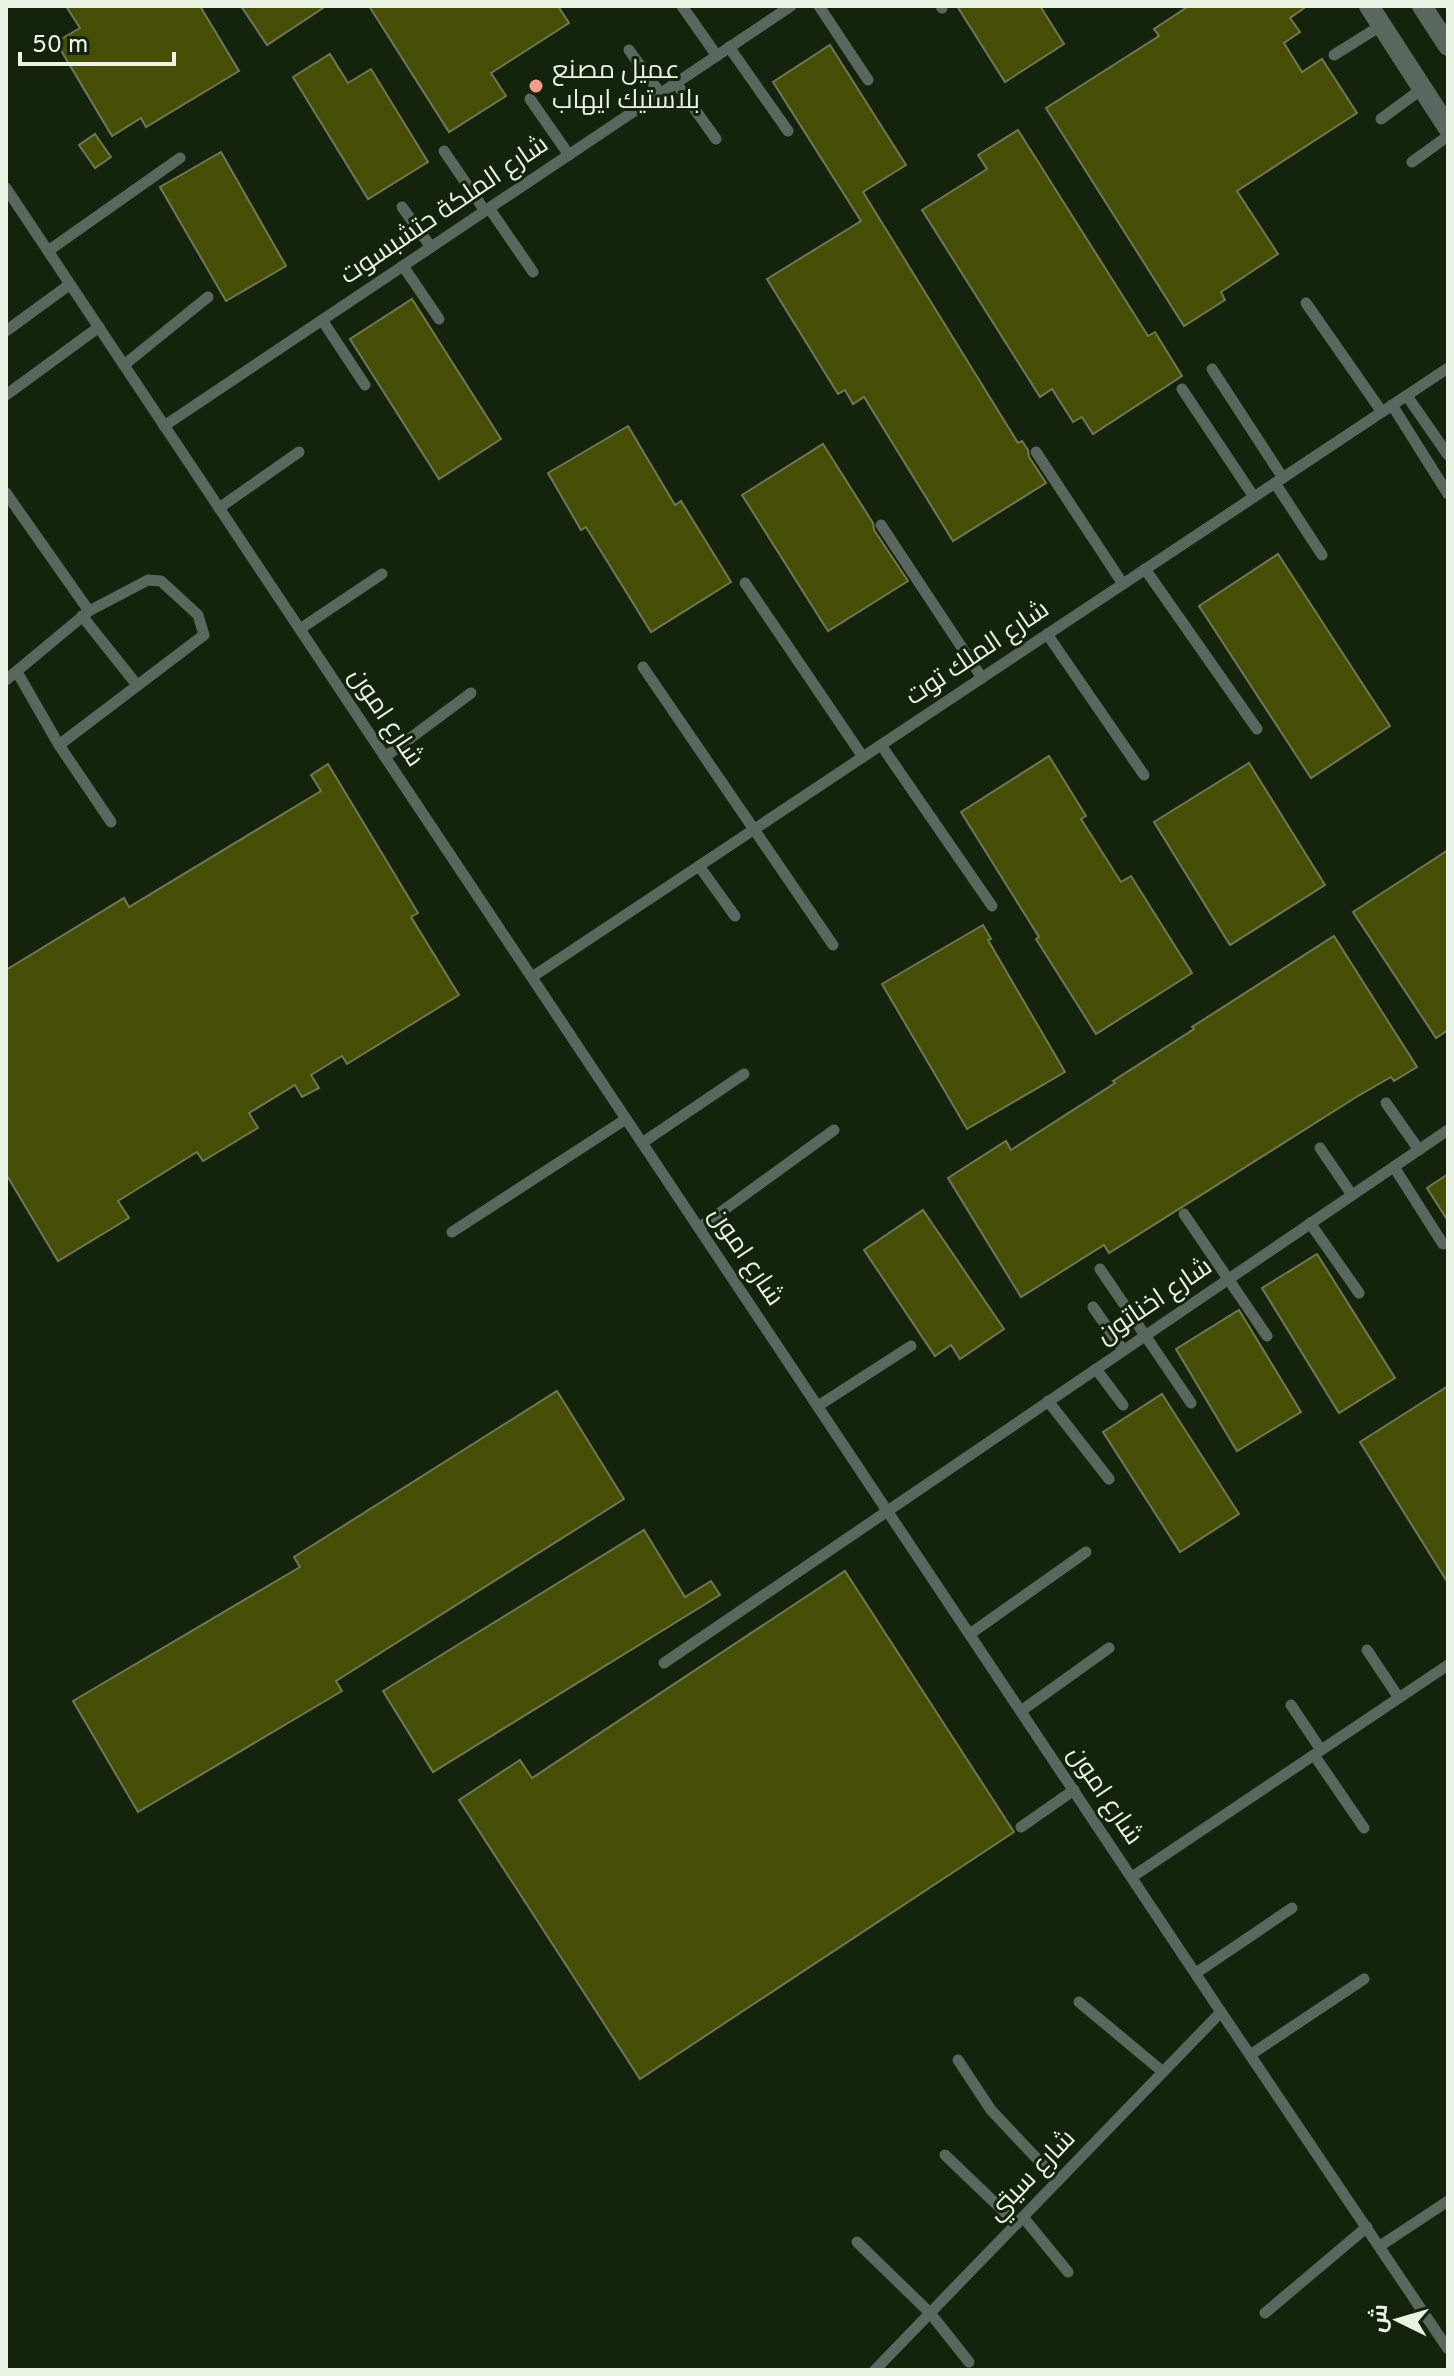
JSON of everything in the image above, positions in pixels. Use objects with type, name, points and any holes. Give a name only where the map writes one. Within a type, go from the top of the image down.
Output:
[{"type":"street","points":[[1369,6],[1448,128]]},
{"type":"street","points":[[1422,6],[1448,46]]},
{"type":"lane","points":[[682,6],[717,56]]},
{"type":"lane","name":"شارع الملكة حتشبسوت","points":[[164,426],[791,6]]},
{"type":"lane","points":[[819,6],[868,80]]},
{"type":"lane","points":[[1334,55],[1382,25]]},
{"type":"lane","points":[[729,47],[788,131]]},
{"type":"lane","points":[[629,50],[660,93]]},
{"type":"lane","points":[[676,83],[716,139]]},
{"type":"lane","points":[[1381,119],[1423,88]]},
{"type":"lane","points":[[530,99],[569,155]]},
{"type":"lane","points":[[1412,162],[1448,136]]},
{"type":"lane","points":[[444,151],[533,272]]},
{"type":"lane","points":[[48,251],[180,158]]},
{"type":"lane","name":"شارع امون","points":[[6,188],[1448,2349]]},
{"type":"lane","points":[[402,207],[431,247]]},
{"type":"lane","points":[[403,266],[439,319]]},
{"type":"lane","points":[[6,331],[69,285]]},
{"type":"lane","points":[[124,365],[208,297]]},
{"type":"lane","points":[[1306,303],[1448,494]]},
{"type":"lane","points":[[322,320],[365,385]]},
{"type":"lane","points":[[6,395],[99,327]]},
{"type":"lane","name":"شارع الملك توت","points":[[532,977],[1448,368]]},
{"type":"lane","points":[[1212,369],[1322,555]]},
{"type":"lane","points":[[1182,389],[1254,497]]},
{"type":"lane","points":[[1407,396],[1448,455]]},
{"type":"lane","points":[[219,508],[299,452]]},
{"type":"lane","points":[[1036,452],[1123,584]]},
{"type":"lane","points":[[6,493],[137,685]]},
{"type":"lane","points":[[881,525],[982,678]]},
{"type":"lane","points":[[1145,569],[1257,729]]},
{"type":"lane","points":[[300,629],[382,574]]},
{"type":"lane","points":[[6,680],[86,613],[148,580],[161,581],[198,615],[204,635],[59,745]]},
{"type":"lane","points":[[745,583],[863,757]]},
{"type":"lane","points":[[1047,634],[1144,775]]},
{"type":"lane","points":[[643,667],[833,945]]},
{"type":"lane","points":[[17,672],[59,745],[111,822]]},
{"type":"lane","points":[[385,757],[471,693]]},
{"type":"lane","points":[[881,745],[992,906]]},
{"type":"lane","points":[[699,866],[735,916]]},
{"type":"lane","points":[[642,1143],[744,1074]]},
{"type":"lane","points":[[1386,1103],[1419,1150]]},
{"type":"lane","points":[[452,1232],[626,1119]]},
{"type":"lane","points":[[699,1228],[834,1130]]},
{"type":"lane","name":"شارع اخناتون","points":[[664,1663],[1448,1130]]},
{"type":"lane","points":[[1320,1148],[1352,1195]]},
{"type":"lane","points":[[1394,1167],[1443,1244]]},
{"type":"lane","points":[[1184,1214],[1267,1336]]},
{"type":"lane","points":[[1310,1223],[1359,1293]]},
{"type":"lane","points":[[1100,1269],[1191,1403]]},
{"type":"lane","points":[[1093,1307],[1123,1350]]},
{"type":"lane","points":[[818,1406],[911,1346]]},
{"type":"lane","points":[[1096,1369],[1123,1405]]},
{"type":"lane","points":[[1048,1401],[1109,1479]]},
{"type":"lane","points":[[970,1634],[1086,1552]]},
{"type":"lane","points":[[1021,1711],[1109,1648]]},
{"type":"lane","points":[[1367,1650],[1399,1698]]},
{"type":"lane","points":[[1132,1877],[1448,1665]]},
{"type":"lane","points":[[1291,1705],[1364,1828]]},
{"type":"lane","points":[[1021,1827],[1074,1790]]},
{"type":"lane","points":[[1196,1973],[1292,1908]]},
{"type":"lane","points":[[1250,2055],[1364,1979]]},
{"type":"lane","points":[[1079,2002],[1163,2072]]},
{"type":"lane","name":"شارع سيتي","points":[[875,2370],[1221,2012]]},
{"type":"lane","points":[[958,2060],[991,2110],[1058,2181]]},
{"type":"lane","points":[[945,2155],[1020,2220],[1068,2272]]},
{"type":"lane","points":[[1380,2246],[1448,2201]]},
{"type":"lane","points":[[1265,2313],[1367,2227]]},
{"type":"lane","points":[[857,2242],[930,2313],[969,2362]]},
{"type":"building","points":[[66,6],[200,6],[239,71],[146,127],[141,118],[112,136],[56,42],[80,28]]},
{"type":"building","points":[[241,6],[326,6],[267,45]]},
{"type":"building","points":[[369,6],[558,6],[569,23],[491,73],[506,96],[449,132]]},
{"type":"building","points":[[957,6],[1040,6],[1064,44],[1005,82]]},
{"type":"building","points":[[1189,6],[1307,6],[1290,18],[1300,32],[1284,43],[1302,72],[1322,59],[1357,113],[1237,191],[1278,254],[1221,292],[1225,300],[1184,326],[1046,108],[1159,36],[1154,29]]},
{"type":"building","points":[[830,45],[906,165],[863,192],[1018,443],[1022,441],[1046,483],[953,541],[864,397],[853,404],[845,390],[838,394],[767,279],[861,221],[773,82]]},
{"type":"building","points":[[330,54],[348,83],[371,69],[428,162],[368,199],[293,77]]},
{"type":"building","points":[[1018,130],[1148,336],[1155,332],[1182,376],[1093,434],[1082,417],[1073,422],[1052,389],[1040,397],[922,210],[987,169],[978,155]]},
{"type":"building","points":[[95,134],[111,157],[95,168],[79,145]]},
{"type":"building","points":[[221,152],[286,266],[226,301],[160,187]]},
{"type":"building","points":[[412,299],[501,439],[439,479],[350,339]]},
{"type":"building","points":[[628,426],[675,505],[681,501],[731,582],[651,632],[586,527],[581,530],[548,473]]},
{"type":"building","points":[[823,444],[908,581],[828,631],[742,495]]},
{"type":"building","points":[[1278,554],[1390,726],[1311,778],[1199,606]]},
{"type":"building","points":[[1049,756],[1086,816],[1081,819],[1121,882],[1131,876],[1192,973],[1096,1034],[961,812]]},
{"type":"building","points":[[1249,763],[1325,885],[1230,945],[1154,822]]},
{"type":"building","points":[[328,764],[418,913],[411,917],[459,995],[347,1064],[342,1056],[311,1075],[319,1088],[302,1097],[295,1085],[249,1113],[258,1128],[203,1161],[197,1152],[118,1201],[129,1218],[58,1261],[6,1174],[6,970],[124,898],[129,907],[321,791],[311,775]]},
{"type":"building","points":[[1448,850],[1448,1030],[1436,1038],[1353,912]]},
{"type":"building","points":[[983,925],[991,939],[988,940],[1065,1072],[967,1129],[882,984]]},
{"type":"building","points":[[1334,936],[1417,1067],[1394,1081],[1391,1077],[1358,1096],[1109,1253],[1104,1245],[1021,1297],[948,1178],[1006,1141],[1011,1150],[1115,1083],[1113,1081],[1194,1029],[1192,1027]]},
{"type":"building","points":[[1448,1174],[1448,1221],[1427,1188]]},
{"type":"building","points":[[923,1210],[1004,1329],[960,1359],[951,1345],[935,1356],[864,1250]]},
{"type":"building","points":[[1317,1254],[1395,1378],[1339,1413],[1262,1288]]},
{"type":"building","points":[[1239,1310],[1301,1412],[1237,1451],[1176,1349]]},
{"type":"building","points":[[1448,1386],[1448,1583],[1360,1442]]},
{"type":"building","points":[[557,1391],[624,1499],[336,1681],[342,1691],[138,1812],[73,1701],[300,1567],[294,1557]]},
{"type":"building","points":[[1162,1394],[1239,1514],[1180,1552],[1103,1432]]},
{"type":"building","points":[[644,1530],[685,1597],[711,1581],[720,1595],[433,1772],[383,1691]]},
{"type":"building","points":[[845,1571],[1014,1832],[640,2079],[459,1800],[520,1760],[532,1778]]},
{"type":"place","name":"عميل مصنع بلاستيك ايهاب","points":[[536,86]]}]
